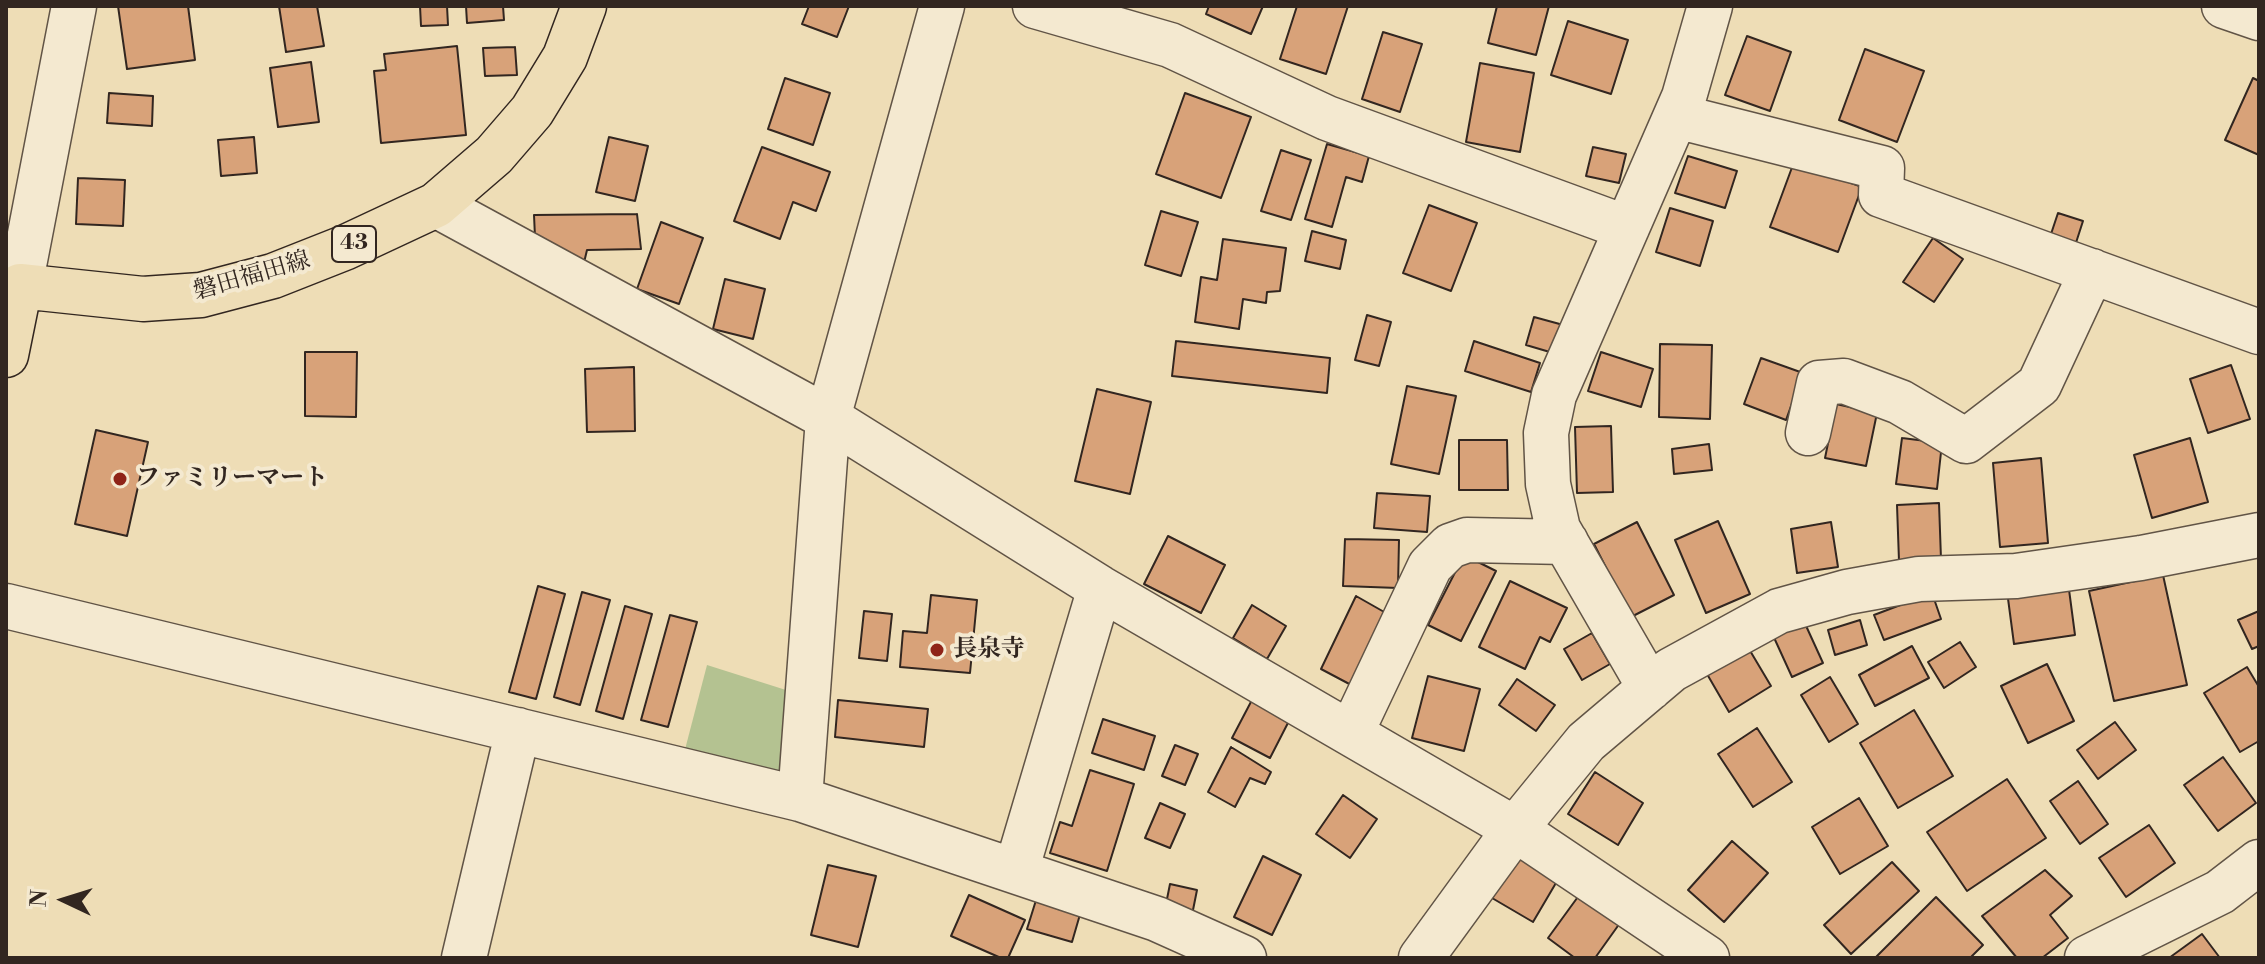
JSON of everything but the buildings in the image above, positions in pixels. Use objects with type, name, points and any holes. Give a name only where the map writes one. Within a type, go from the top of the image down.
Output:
[{"type":"main road","name":"磐田福田線","points":[[13,284],[143,299],[201,295],[273,276],[344,248],[436,205],[494,155],[532,111],[565,57],[584,6]]},
{"type":"main road","points":[[6,355],[13,284]]},
{"type":"street","points":[[13,284],[74,6]]},
{"type":"street","points":[[800,799],[828,418],[942,6]]},
{"type":"street","points":[[1035,6],[1097,14],[1327,118],[1627,228]]},
{"type":"street","points":[[1650,688],[1558,529],[1548,484],[1546,433],[1554,395],[1684,97],[1710,6]]},
{"type":"street","points":[[2224,6],[2259,18]]},
{"type":"street","points":[[1676,116],[1882,168],[1881,195],[2259,332]]},
{"type":"street","points":[[436,205],[828,418],[1100,588],[1515,829],[1707,958]]},
{"type":"street","points":[[1808,433],[1819,383],[1844,381],[1900,402],[1966,441],[2039,385],[2092,271]]},
{"type":"street","points":[[1421,958],[1515,829],[1586,742],[1671,670],[1779,611],[1847,592],[1919,579],[2016,576],[2141,558],[2259,535]]},
{"type":"street","points":[[1351,733],[1430,566],[1450,546],[1467,540],[1566,542]]},
{"type":"street","points":[[1016,871],[1100,588]]},
{"type":"street","points":[[6,606],[800,799],[1157,919],[1244,958]]},
{"type":"street","points":[[464,958],[518,730]]},
{"type":"street","points":[[2087,958],[2220,892],[2259,862]]},
{"type":"green space","points":[[707,665],[808,697],[800,799],[682,761]]},
{"type":"place","name":"ファミリーマート","points":[[120,479]]},
{"type":"place","name":"長泉寺","points":[[937,650]]}]
